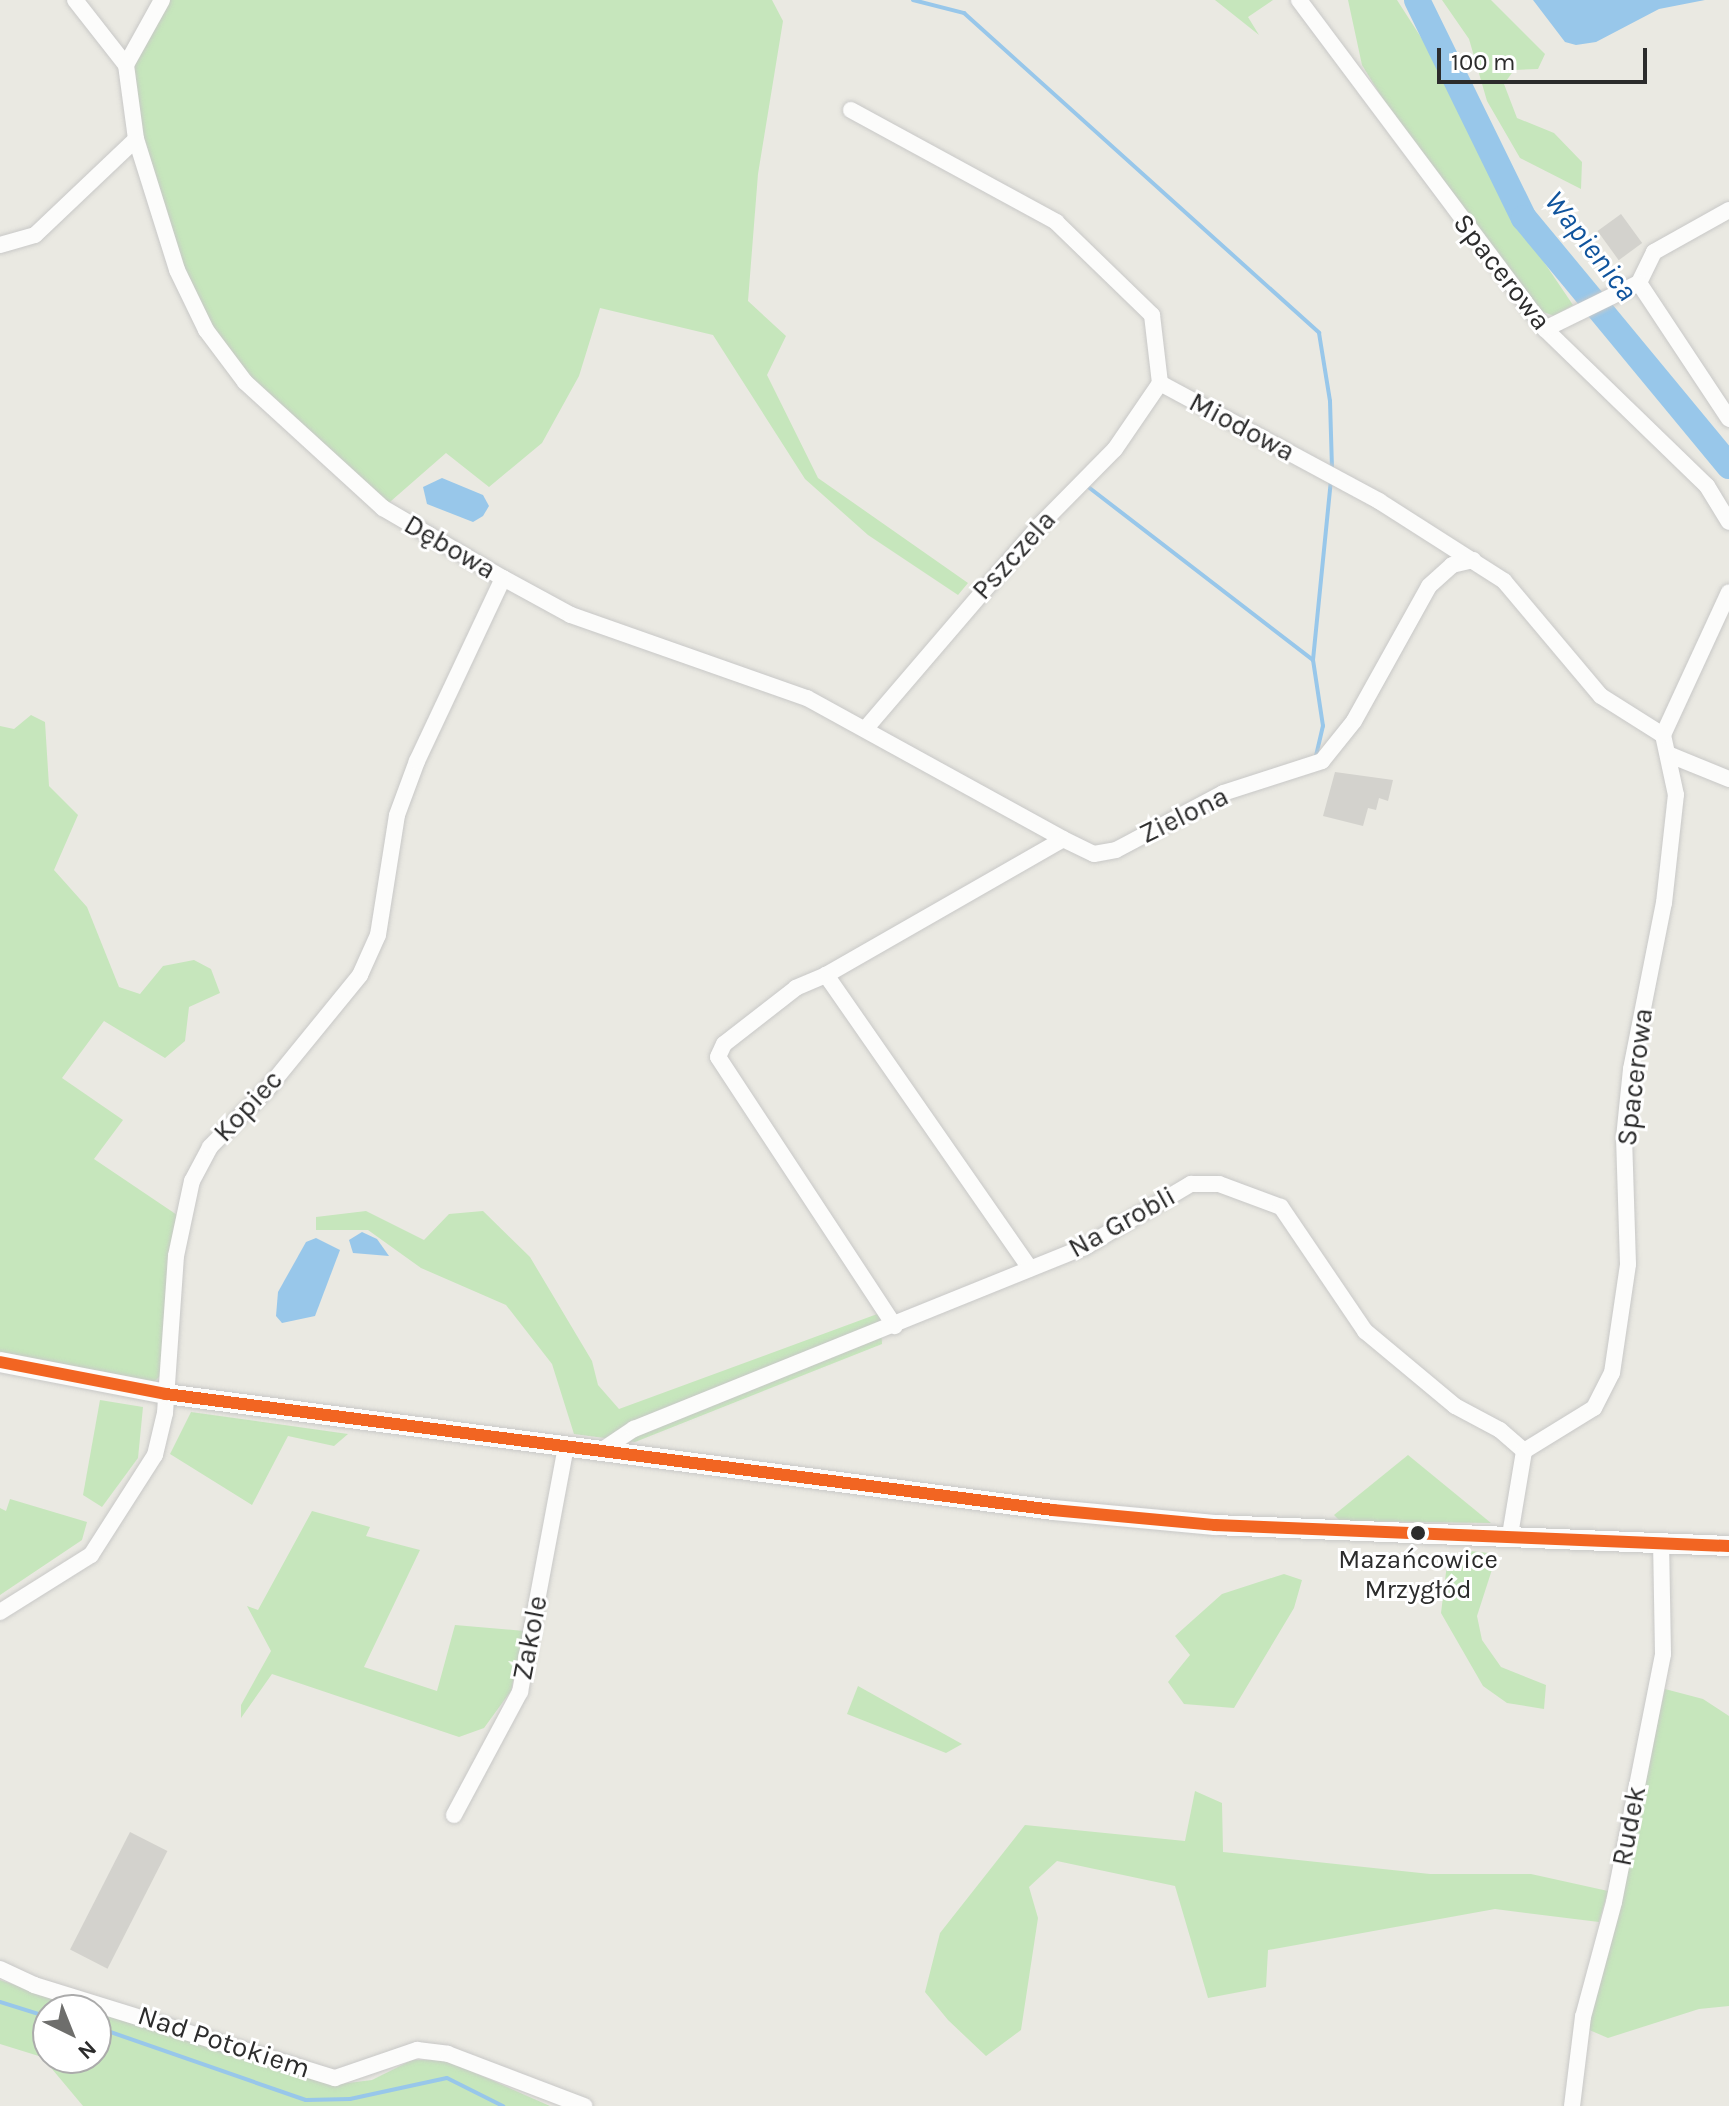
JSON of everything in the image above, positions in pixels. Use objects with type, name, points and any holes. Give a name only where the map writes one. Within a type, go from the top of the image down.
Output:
[{"type":"street","points":[[75,0],[126,65],[162,0]]},
{"type":"street","name":"Spacerowa","points":[[1299,0],[1545,329],[1707,486],[1729,522]]},
{"type":"street","name":"Dębowa","points":[[126,65],[136,139],[177,270],[206,330],[245,382],[383,508],[571,615],[660,643],[867,727],[1063,839]]},
{"type":"street","name":"Miodowa","points":[[851,110],[1056,222],[1152,315],[1160,383],[1379,501],[1504,581],[1601,696],[1663,735]]},
{"type":"street","points":[[0,245],[35,235],[136,139]]},
{"type":"street","points":[[1545,329],[1639,283],[1654,252],[1729,210]]},
{"type":"street","points":[[1639,283],[1729,419]]},
{"type":"street","name":"Pszczela","points":[[867,727],[1039,526],[1115,449],[1160,383]]},
{"type":"street","name":"Zielona","points":[[1063,839],[1094,854],[1116,850],[1223,793],[1322,761],[1354,721],[1429,586],[1452,565],[1473,560]]},
{"type":"street","name":"Kopiec","points":[[0,1612],[91,1555],[155,1455],[166,1394],[176,1256],[192,1181],[210,1147],[268,1088],[360,975],[378,935],[397,815],[417,761],[503,578]]},
{"type":"street","points":[[1663,735],[1729,592]]},
{"type":"street","name":"Spacerowa","points":[[1524,1451],[1594,1408],[1612,1373],[1628,1264],[1624,1138],[1631,1069],[1664,903],[1676,795],[1670,755],[1663,735]]},
{"type":"street","points":[[1670,755],[1729,779]]},
{"type":"street","points":[[895,1326],[718,1057],[724,1044],[796,988],[826,975],[1063,839]]},
{"type":"street","points":[[826,975],[1029,1267]]},
{"type":"street","name":"Na Grobli","points":[[601,1451],[634,1429],[895,1326],[1029,1267],[1083,1248],[1191,1184],[1242,1192],[1292,1218],[1340,1302],[1365,1331],[1455,1406],[1500,1430],[1524,1451]]},
{"type":"street","points":[[0,1362],[166,1394],[1168,1522],[1729,1546]]},
{"type":"street","name":"Zakole","points":[[454,1815],[520,1692],[566,1447]]},
{"type":"street","points":[[1510,1535],[1524,1451]]},
{"type":"street","name":"Rudek","points":[[1572,2106],[1583,2017],[1614,1902],[1663,1654],[1661,1543]]},
{"type":"street","name":"Nad Potokiem","points":[[0,1969],[34,1985],[335,2078],[417,2050],[448,2054],[584,2106]]},
{"type":"green space","points":[[166,0],[772,0],[783,21],[758,174],[748,301],[786,336],[767,375],[818,478],[968,583],[958,595],[868,535],[805,479],[713,335],[600,308],[579,376],[542,443],[489,487],[446,453],[383,508],[245,382],[206,330],[136,139],[126,65]]},
{"type":"green space","points":[[1215,0],[1273,0],[1248,17],[1259,35]]},
{"type":"green space","points":[[1348,0],[1397,0],[1433,56],[1508,209],[1573,305],[1554,316],[1533,308],[1416,153],[1362,65]]},
{"type":"green space","points":[[1442,0],[1491,0],[1545,54],[1538,69],[1514,70],[1504,84],[1517,118],[1554,133],[1582,162],[1581,189],[1520,158],[1487,101],[1469,39]]},
{"type":"green space","points":[[31,715],[45,722],[49,786],[78,815],[54,870],[87,907],[119,987],[140,994],[163,966],[194,960],[211,969],[220,993],[189,1007],[185,1041],[165,1058],[104,1021],[62,1078],[123,1120],[94,1159],[183,1219],[160,1376],[154,1382],[0,1352],[0,726],[14,729]]},
{"type":"green space","points":[[366,1211],[424,1240],[449,1214],[483,1211],[530,1257],[592,1361],[598,1385],[619,1409],[880,1313],[882,1344],[635,1442],[574,1434],[552,1364],[506,1305],[421,1268],[368,1230],[316,1230],[316,1217]]},
{"type":"green space","points":[[100,1400],[143,1407],[138,1458],[102,1507],[83,1495]]},
{"type":"green space","points":[[191,1412],[348,1434],[334,1446],[288,1436],[252,1505],[170,1454]]},
{"type":"green space","points":[[1408,1455],[1491,1523],[1340,1521],[1334,1515]]},
{"type":"green space","points":[[10,1499],[87,1522],[82,1540],[0,1595],[0,1508],[6,1511]]},
{"type":"green space","points":[[312,1511],[370,1527],[366,1536],[420,1550],[364,1667],[437,1691],[455,1625],[524,1631],[511,1691],[484,1728],[459,1737],[272,1674],[241,1718],[241,1705],[271,1651],[247,1606],[258,1610]]},
{"type":"green space","points":[[1470,1551],[1497,1554],[1477,1616],[1482,1640],[1501,1667],[1546,1685],[1544,1709],[1507,1703],[1483,1686],[1441,1613],[1448,1556]]},
{"type":"green space","points":[[1284,1574],[1302,1580],[1294,1608],[1234,1708],[1184,1704],[1168,1682],[1190,1655],[1175,1636],[1222,1594]]},
{"type":"green space","points":[[858,1686],[962,1744],[946,1753],[847,1714]]},
{"type":"green space","points":[[1665,1689],[1703,1699],[1729,1716],[1729,2006],[1699,2009],[1608,2038],[1587,2029]]},
{"type":"green space","points":[[1195,1791],[1222,1803],[1223,1852],[1430,1874],[1531,1874],[1608,1891],[1599,1922],[1495,1909],[1268,1950],[1266,1987],[1208,1998],[1175,1886],[1057,1861],[1029,1887],[1038,1918],[1021,2030],[986,2056],[948,2020],[925,1992],[940,1933],[1025,1825],[1185,1841]]},
{"type":"green space","points":[[0,1980],[42,1994],[32,1994],[32,2054],[0,2044]]},
{"type":"green space","points":[[112,2016],[332,2085],[372,2080],[412,2060],[446,2060],[550,2106],[83,2106],[56,2074],[112,2074]]},
{"type":"water","points":[[1533,0],[1705,0],[1659,9],[1596,42],[1576,45],[1565,42]]},
{"type":"water","points":[[442,478],[483,495],[489,506],[483,516],[473,522],[427,504],[423,487]]},
{"type":"water","points":[[362,1232],[377,1239],[389,1256],[353,1253],[349,1240]]},
{"type":"water","points":[[316,1238],[340,1250],[315,1316],[282,1323],[276,1316],[278,1292],[306,1242]]},
{"type":"building","points":[[1621,214],[1642,243],[1619,260],[1598,231]]},
{"type":"building","points":[[1335,772],[1393,780],[1388,801],[1379,798],[1376,810],[1368,808],[1363,826],[1323,816]]},
{"type":"building","points":[[130,1832],[167,1851],[107,1969],[70,1950]]},
{"type":"waterway","points":[[913,0],[964,13],[1319,333],[1330,401],[1332,470]]},
{"type":"waterway","name":"Wapienica","points":[[1417,0],[1524,218],[1729,466]]},
{"type":"waterway","points":[[1316,756],[1323,726],[1313,660],[1331,481]]},
{"type":"waterway","points":[[1087,486],[1313,660]]},
{"type":"waterway","points":[[0,2002],[32,2012]]},
{"type":"waterway","points":[[112,2033],[306,2100],[350,2099],[447,2078],[503,2106]]},
{"type":"transit line","points":[[0,1362],[166,1394],[1053,1510],[1215,1525],[1729,1546]]},
{"type":"place","name":"Mazańcowice Mrzygłód","points":[[1418,1533]]}]
